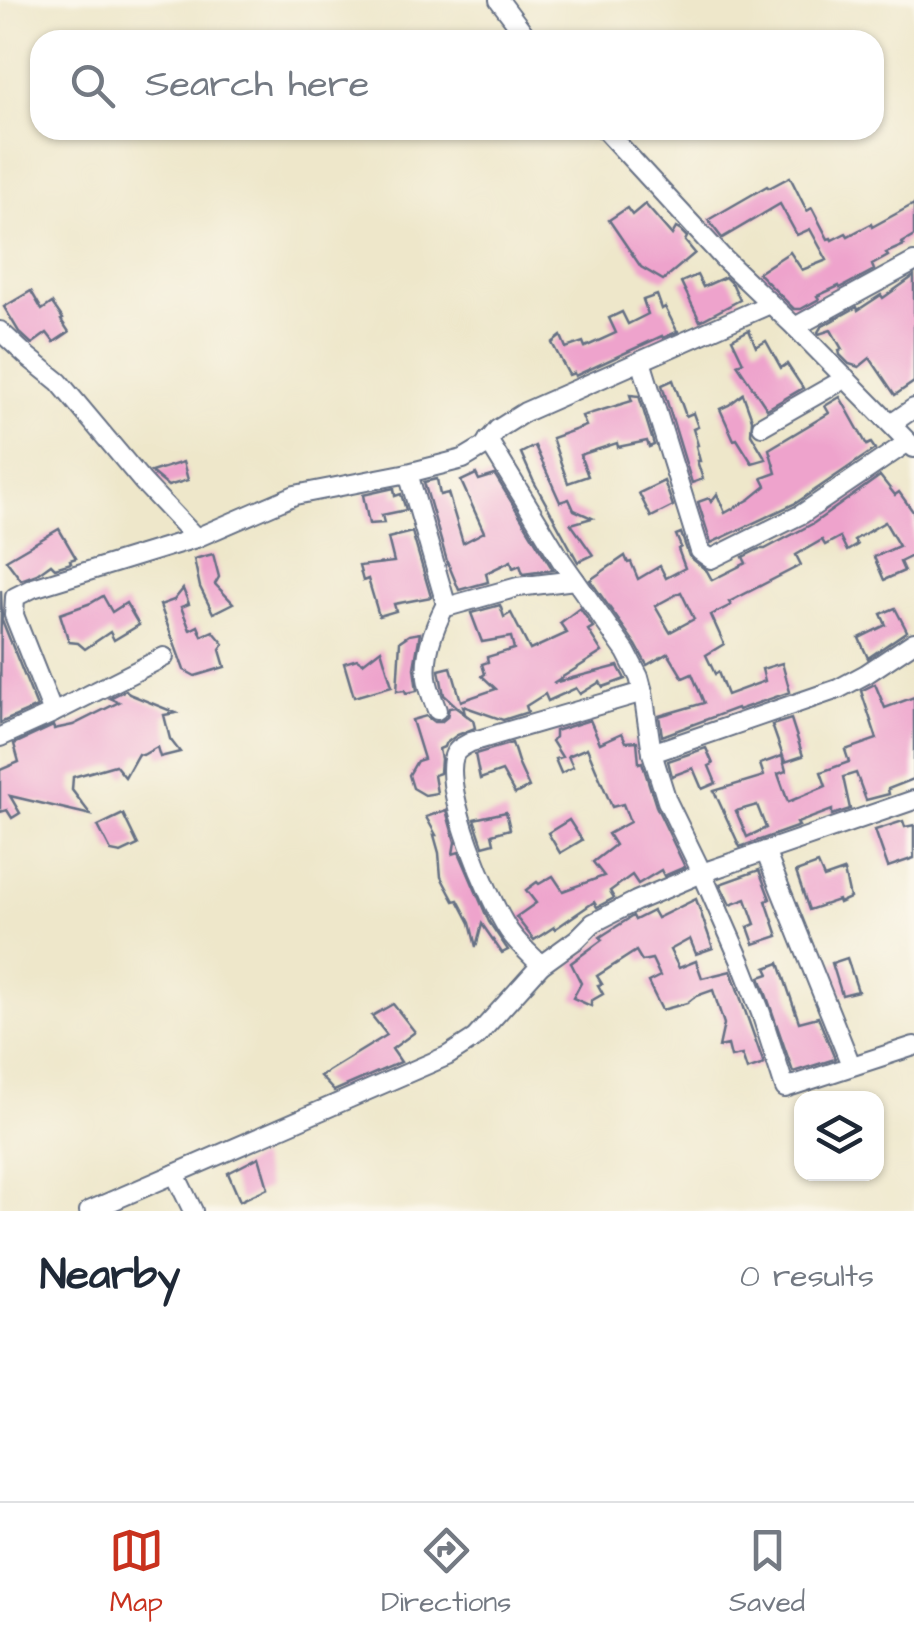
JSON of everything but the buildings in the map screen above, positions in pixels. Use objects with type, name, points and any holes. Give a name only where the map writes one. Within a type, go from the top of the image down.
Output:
[{"type":"street","points":[[498,0],[522,30]]},
{"type":"street","points":[[614,140],[724,260],[795,326],[911,445],[802,514],[711,559],[700,551],[642,361]]},
{"type":"street","points":[[795,326],[914,262]]},
{"type":"street","points":[[53,714],[7,600],[33,588],[196,538],[294,496],[463,458],[483,447],[498,429],[525,412],[770,304]]},
{"type":"street","points":[[0,330],[59,382],[196,538]]},
{"type":"street","points":[[762,426],[846,378]]},
{"type":"street","points":[[890,424],[914,408]]},
{"type":"street","points":[[488,440],[575,580],[626,652],[644,692],[652,753],[662,788],[760,1013],[784,1088],[914,1046]]},
{"type":"street","points":[[408,473],[446,604],[433,635],[428,661],[427,677],[437,710]]},
{"type":"street","points":[[446,604],[518,587],[575,580]]},
{"type":"street","points":[[652,753],[838,690],[914,642]]},
{"type":"street","points":[[0,736],[53,714],[164,657]]},
{"type":"street","points":[[541,965],[512,936],[494,906],[468,844],[455,790],[455,753],[472,742],[644,692]]},
{"type":"street","points":[[89,1211],[447,1056],[475,1038],[541,965],[593,923],[636,901],[702,873],[914,800]]},
{"type":"street","points":[[765,852],[852,1065]]},
{"type":"street","points":[[175,1174],[193,1211]]}]
